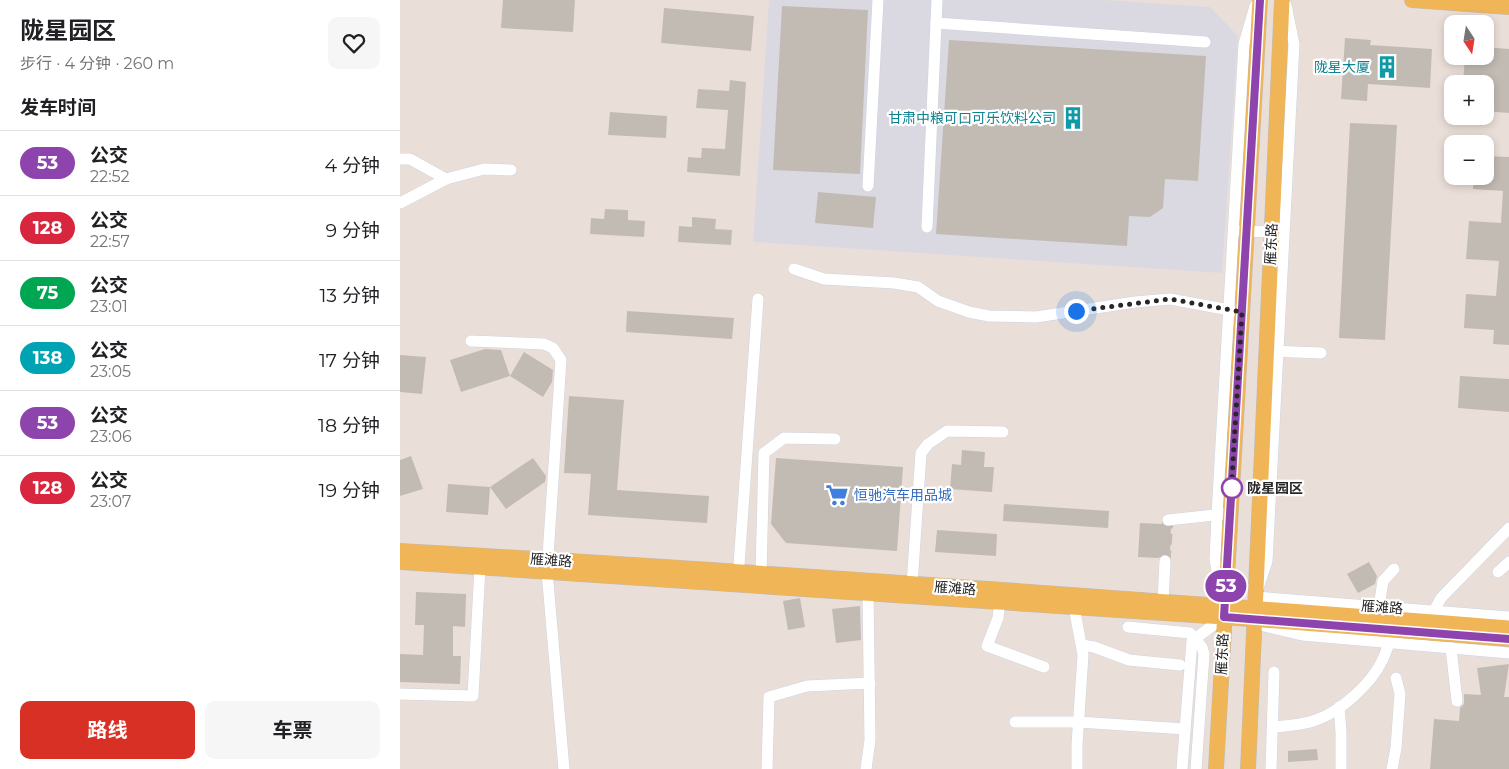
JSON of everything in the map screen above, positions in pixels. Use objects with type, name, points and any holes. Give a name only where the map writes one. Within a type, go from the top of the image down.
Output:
[{"type":"main road","name":"雁东路","points":[[1216,769],[1225,612],[1224,514],[1235,311],[1259,0]]},
{"type":"main road","name":"雁东路","points":[[1248,769],[1254,612],[1272,351],[1272,232],[1283,0]]},
{"type":"main road","points":[[1412,0],[1464,2],[1509,7]]},
{"type":"main road","name":"雁滩路","points":[[400,551],[547,565],[738,578],[868,592],[1000,602],[1074,607],[1254,612],[1509,628]]},
{"type":"main road","name":"雁滩路","points":[[400,562],[480,567],[547,565]]},
{"type":"main road","name":"雁滩路","points":[[738,578],[762,574],[1163,602],[1225,612]]},
{"type":"main road","name":"雁滩路","points":[[1254,612],[1509,638]]},
{"type":"street","points":[[868,186],[878,0]]},
{"type":"street","points":[[927,227],[937,0]]},
{"type":"street","points":[[1283,0],[1294,44],[1272,351],[1321,353]]},
{"type":"street","points":[[936,23],[1205,42]]},
{"type":"street","points":[[400,159],[410,159],[446,179]]},
{"type":"street","points":[[400,203],[446,179],[484,168],[511,170]]},
{"type":"street","points":[[1240,231],[1272,232]]},
{"type":"street","points":[[794,269],[824,278],[894,283],[918,287],[938,300],[969,312],[989,316],[1036,317],[1135,302],[1170,299],[1235,311]]},
{"type":"street","points":[[738,578],[758,299]]},
{"type":"street","points":[[470,341],[544,344],[553,348],[559,356],[561,365],[547,565],[564,769]]},
{"type":"street","points":[[912,585],[922,453],[928,444],[947,431],[1003,432]]},
{"type":"street","points":[[762,574],[764,453],[784,438],[835,439]]},
{"type":"street","points":[[1168,520],[1224,514]]},
{"type":"street","points":[[1434,611],[1441,598],[1509,528]]},
{"type":"street","points":[[1163,602],[1165,561]]},
{"type":"street","points":[[1498,572],[1509,562]]},
{"type":"street","points":[[400,694],[474,696],[480,567]]},
{"type":"street","points":[[1379,607],[1383,580],[1394,569]]},
{"type":"street","points":[[866,769],[870,740],[868,592]]},
{"type":"street","points":[[1000,602],[998,618],[987,646],[1044,667]]},
{"type":"street","points":[[1074,607],[1083,655],[1077,769]]},
{"type":"street","name":"雁滩路","points":[[1254,612],[1379,607],[1509,617]]},
{"type":"street","points":[[1182,769],[1192,642],[1225,612]]},
{"type":"street","name":"雁滩路","points":[[1254,612],[1302,635],[1509,653]]},
{"type":"street","points":[[1128,627],[1190,633],[1202,647],[1204,654],[1196,769]]},
{"type":"street","points":[[1273,727],[1316,720],[1339,707],[1362,688],[1381,662],[1389,643]]},
{"type":"street","points":[[1082,645],[1094,647],[1129,660],[1180,665]]},
{"type":"street","points":[[1451,648],[1457,701]]},
{"type":"street","points":[[1271,769],[1274,672]]},
{"type":"street","points":[[1392,769],[1396,748],[1400,694],[1396,678]]},
{"type":"street","points":[[767,769],[769,697],[807,686],[870,684]]},
{"type":"street","points":[[1339,707],[1342,732],[1341,769]]},
{"type":"street","points":[[1015,722],[1078,722],[1185,729]]},
{"type":"shaded area","points":[[769,0],[1104,0],[1210,7],[1238,36],[1222,273],[753,242]]},
{"type":"building","points":[[503,0],[575,0],[573,32],[501,28]]},
{"type":"building","points":[[782,6],[868,10],[860,174],[773,170]]},
{"type":"building","points":[[664,8],[754,16],[751,51],[661,43]]},
{"type":"building","name":"陇星大厦","points":[[1345,38],[1371,40],[1370,45],[1432,49],[1430,88],[1368,84],[1367,101],[1341,99]]},
{"type":"building","name":"甘肃中粮可口可乐饮料公司","points":[[949,40],[1206,56],[1198,181],[1165,179],[1163,208],[1150,217],[1129,216],[1127,246],[936,234]]},
{"type":"building","points":[[1494,48],[1509,49],[1509,113],[1494,112],[1494,75],[1464,75],[1464,65],[1494,65]]},
{"type":"building","points":[[730,80],[746,82],[740,176],[687,172],[688,157],[701,158],[702,148],[725,149],[728,110],[696,108],[698,89],[729,91]]},
{"type":"building","points":[[610,112],[667,116],[666,138],[608,135]]},
{"type":"building","points":[[1350,123],[1397,125],[1385,340],[1339,338]]},
{"type":"building","points":[[1494,156],[1509,157],[1509,345],[1493,344],[1494,330],[1464,328],[1466,294],[1496,296],[1499,261],[1466,259],[1469,221],[1501,223],[1503,191],[1473,189],[1473,185],[1494,185]]},
{"type":"building","points":[[818,192],[876,197],[873,228],[815,223]]},
{"type":"building","points":[[605,209],[628,210],[628,220],[645,221],[644,237],[590,234],[591,218],[604,219]]},
{"type":"building","points":[[692,217],[716,219],[715,229],[732,230],[731,245],[678,242],[679,226],[692,227]]},
{"type":"building","points":[[627,311],[734,318],[732,339],[626,332]]},
{"type":"building","points":[[485,349],[501,350],[510,376],[461,392],[450,360]]},
{"type":"building","points":[[524,352],[553,370],[552,382],[543,397],[510,376]]},
{"type":"building","points":[[400,355],[426,357],[422,394],[400,392]]},
{"type":"building","points":[[1460,376],[1509,379],[1509,412],[1458,408]]},
{"type":"building","points":[[569,396],[624,400],[617,490],[709,496],[707,523],[588,515],[591,474],[564,473]]},
{"type":"building","points":[[962,450],[985,452],[984,467],[994,467],[992,492],[950,489],[952,464],[961,465]]},
{"type":"building","points":[[411,456],[423,489],[400,496],[400,460]]},
{"type":"building","points":[[533,458],[546,476],[545,482],[506,509],[490,487]]},
{"type":"building","name":"恒驰汽车用品城","points":[[776,458],[903,467],[897,551],[786,543],[771,524]]},
{"type":"building","points":[[448,484],[490,487],[488,515],[446,512]]},
{"type":"building","points":[[1004,504],[1109,511],[1108,528],[1003,521]]},
{"type":"building","points":[[1140,523],[1162,524],[1165,527],[1171,527],[1170,555],[1165,554],[1158,558],[1138,557]]},
{"type":"building","points":[[937,530],[997,534],[996,556],[935,552]]},
{"type":"building","points":[[1369,562],[1377,576],[1375,584],[1358,593],[1347,574]]},
{"type":"building","points":[[416,592],[466,594],[465,627],[453,626],[453,656],[461,656],[460,684],[400,682],[400,654],[423,655],[424,625],[415,625]]},
{"type":"building","points":[[800,598],[805,627],[788,630],[783,601]]},
{"type":"building","points":[[860,606],[861,640],[836,643],[832,609]]},
{"type":"building","points":[[1509,664],[1504,697],[1509,697],[1509,769],[1430,769],[1434,719],[1459,721],[1460,708],[1464,704],[1464,694],[1481,695],[1477,668]]},
{"type":"building","points":[[1317,749],[1318,760],[1288,762],[1288,751]]},
{"type":"tunnel","points":[[1165,561],[1168,520]]},
{"type":"bus line","name":"53","points":[[1260,0],[1224,617],[1509,639]]},
{"type":"place","name":"陇星大厦","points":[[1387,67]]},
{"type":"place","name":"甘肃中粮可口可乐饮料公司","points":[[1073,118]]},
{"type":"place","name":"陇星园区","points":[[1232,488]]},
{"type":"place","name":"恒驰汽车用品城","points":[[837,495]]},
{"type":"route","points":[[1076,311],[1170,299],[1242,312],[1231,495],[1232,488]]}]
